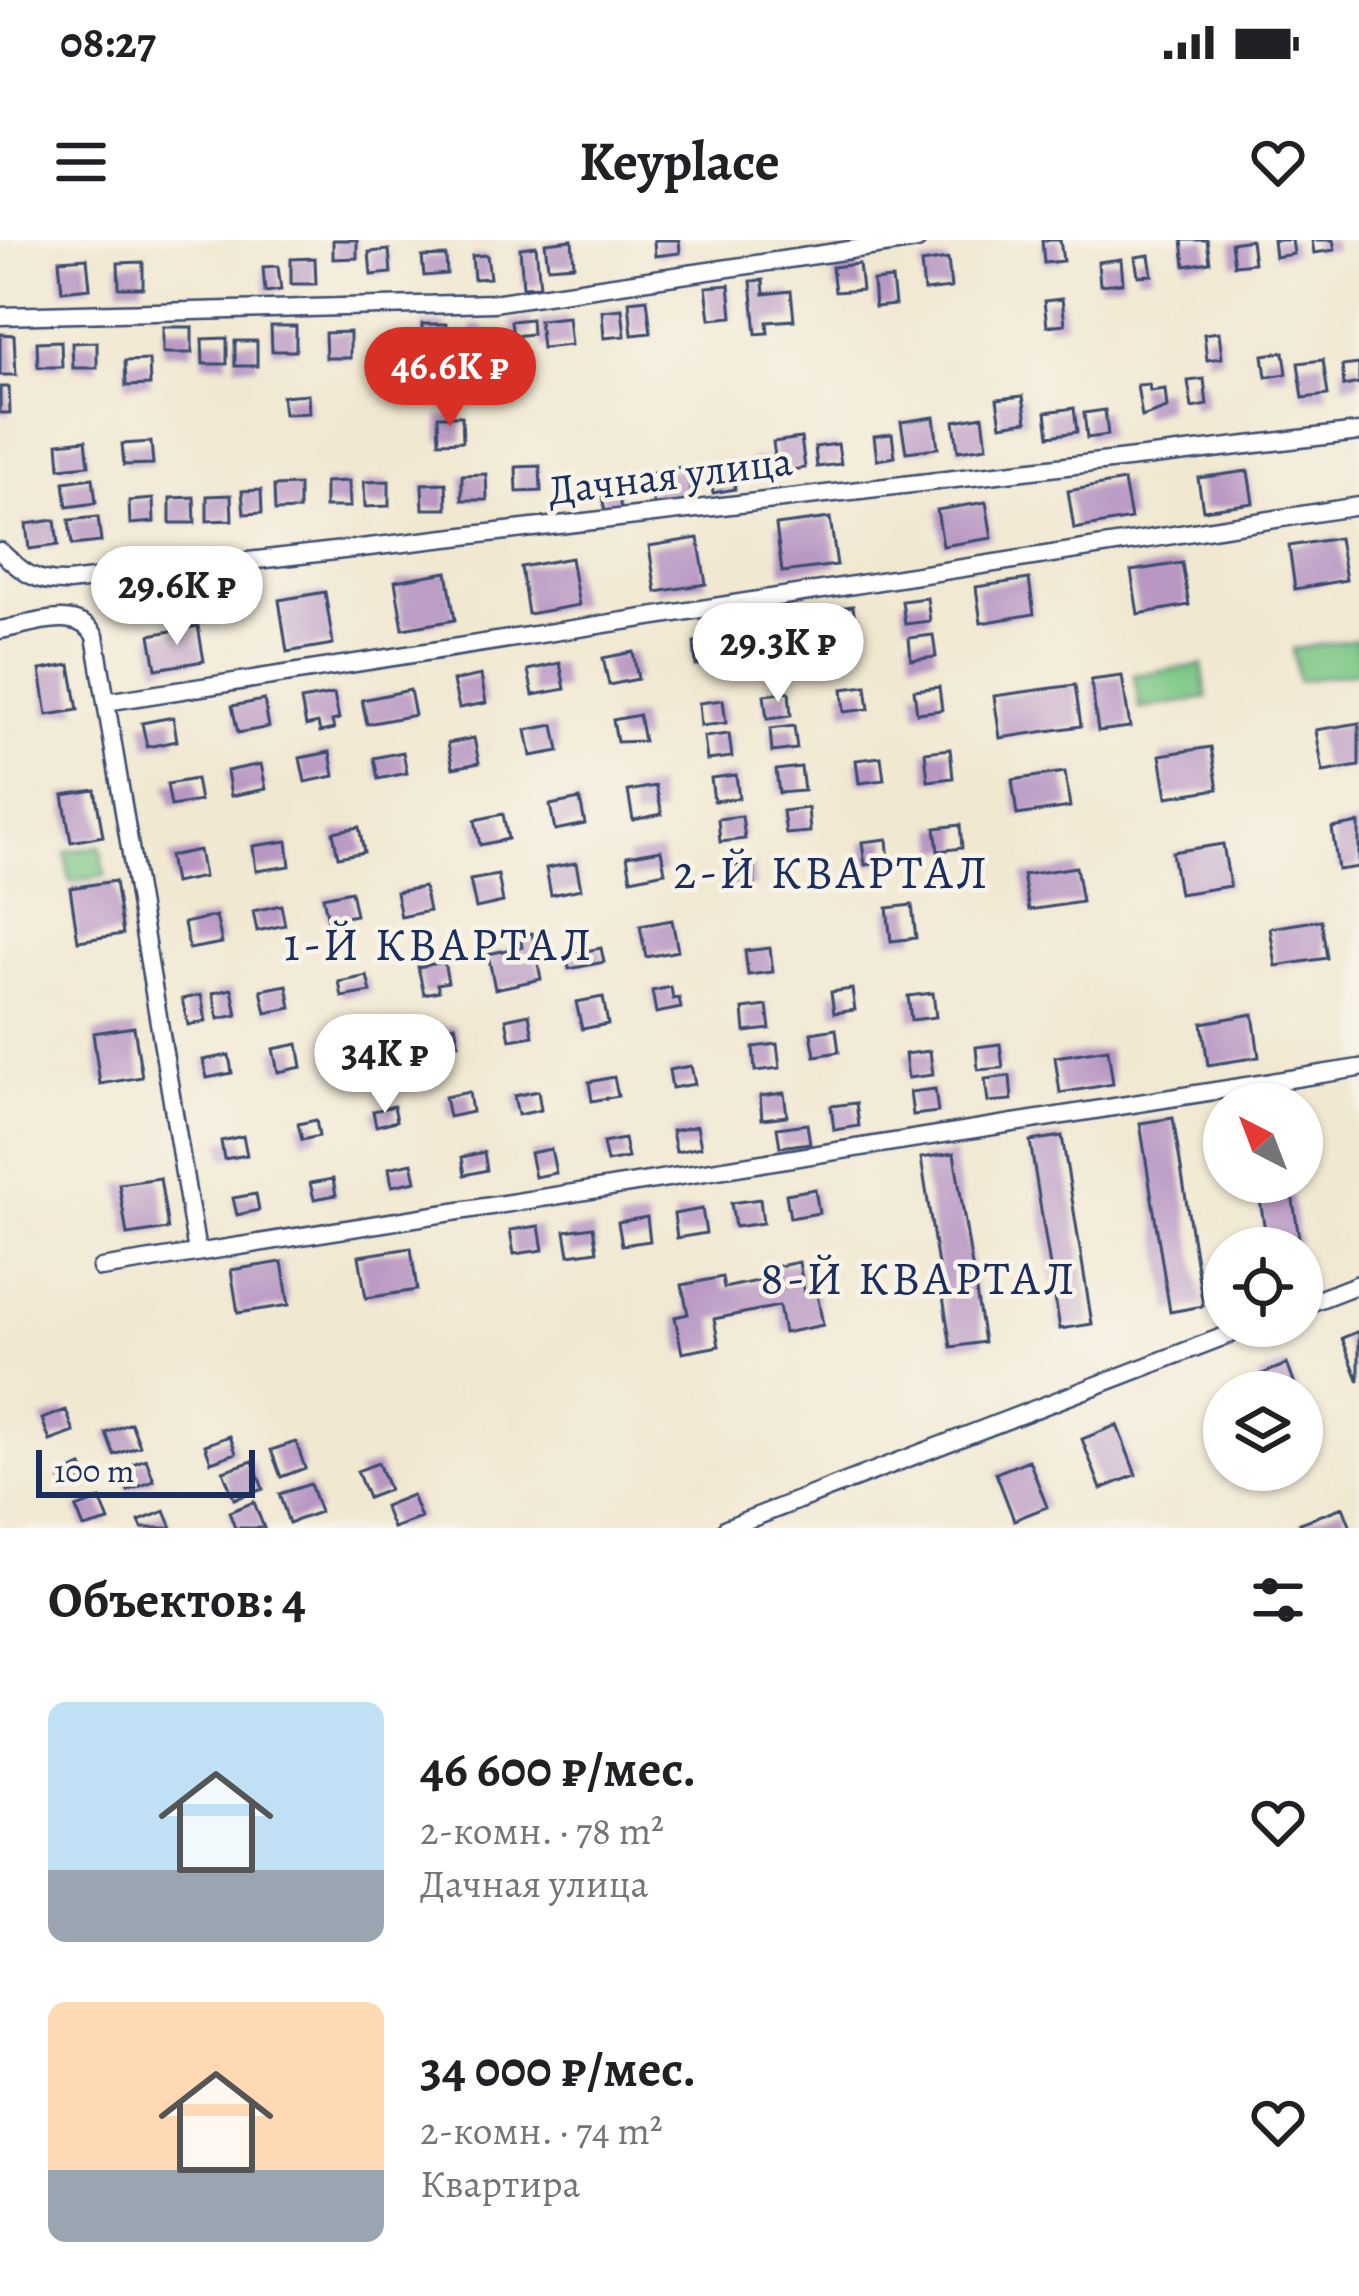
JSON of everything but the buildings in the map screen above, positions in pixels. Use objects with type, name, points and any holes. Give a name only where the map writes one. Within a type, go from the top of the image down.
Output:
[{"type":"street","points":[[0,316],[493,303],[917,240]]},
{"type":"street","name":"Дачная улица","points":[[0,550],[31,578],[68,582],[1359,432]]},
{"type":"street","points":[[106,703],[1359,506]]},
{"type":"street","points":[[0,630],[69,618],[85,623],[95,636],[197,1252]]},
{"type":"street","points":[[101,1268],[1359,1068]]},
{"type":"street","points":[[1323,1298],[1359,1284]]},
{"type":"street","points":[[726,1528],[1203,1344]]},
{"type":"green space","points":[[247,576],[252,607],[220,612],[215,581]]},
{"type":"green space","points":[[1357,639],[1359,672],[1298,681],[1293,649]]},
{"type":"green space","points":[[1202,665],[1207,698],[1140,709],[1134,675]]},
{"type":"green space","points":[[100,846],[105,876],[70,882],[65,852]]},
{"type":"district","name":"2-Й КВАРТАЛ","points":[[832,872]]},
{"type":"district","name":"1-Й КВАРТАЛ","points":[[439,944]]},
{"type":"district","name":"8-Й КВАРТАЛ","points":[[919,1278]]}]
